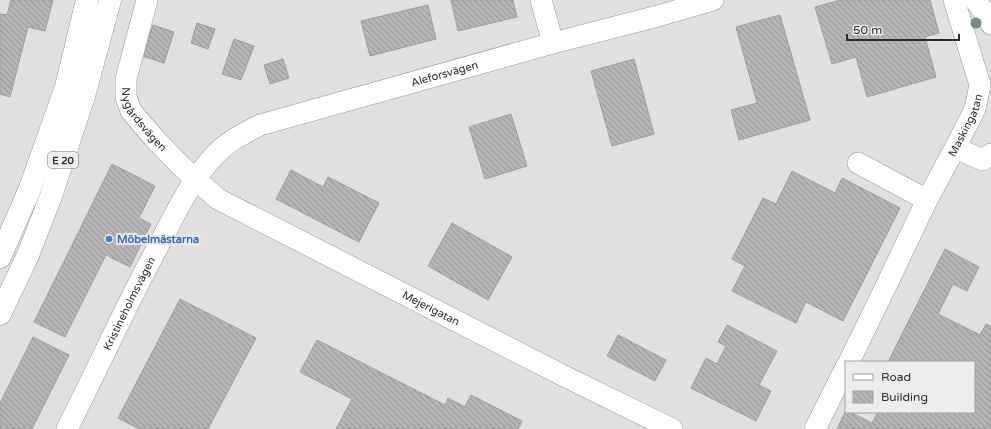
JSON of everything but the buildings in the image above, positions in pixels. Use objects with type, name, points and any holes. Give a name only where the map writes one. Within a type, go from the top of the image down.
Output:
[{"type":"highway","name":"E 20","points":[[0,257],[29,191],[66,87],[87,0]]},
{"type":"highway","name":"E 20","points":[[0,314],[28,255],[51,196],[84,96],[110,0]]},
{"type":"street","name":"Nygårdsvägen","points":[[147,0],[126,79],[126,96],[131,111],[154,138],[195,180]]},
{"type":"street","points":[[541,0],[553,43]]},
{"type":"street","name":"Aleforsvägen","points":[[195,180],[215,155],[233,139],[260,125],[713,0]]},
{"type":"street","name":"Maskingatan","points":[[849,361],[927,200],[974,109],[980,85],[954,0]]},
{"type":"street","points":[[975,0],[990,20],[991,24]]},
{"type":"street","points":[[955,148],[983,160],[991,154]]},
{"type":"street","points":[[858,163],[927,200]]},
{"type":"street","name":"Kristineholmsvägen","points":[[67,429],[143,274],[195,180]]},
{"type":"street","name":"Mejerigatan","points":[[195,180],[218,199],[672,429]]},
{"type":"street","points":[[815,429],[845,369]]},
{"type":"place","name":"Möbelmästarna","points":[[109,239]]}]
